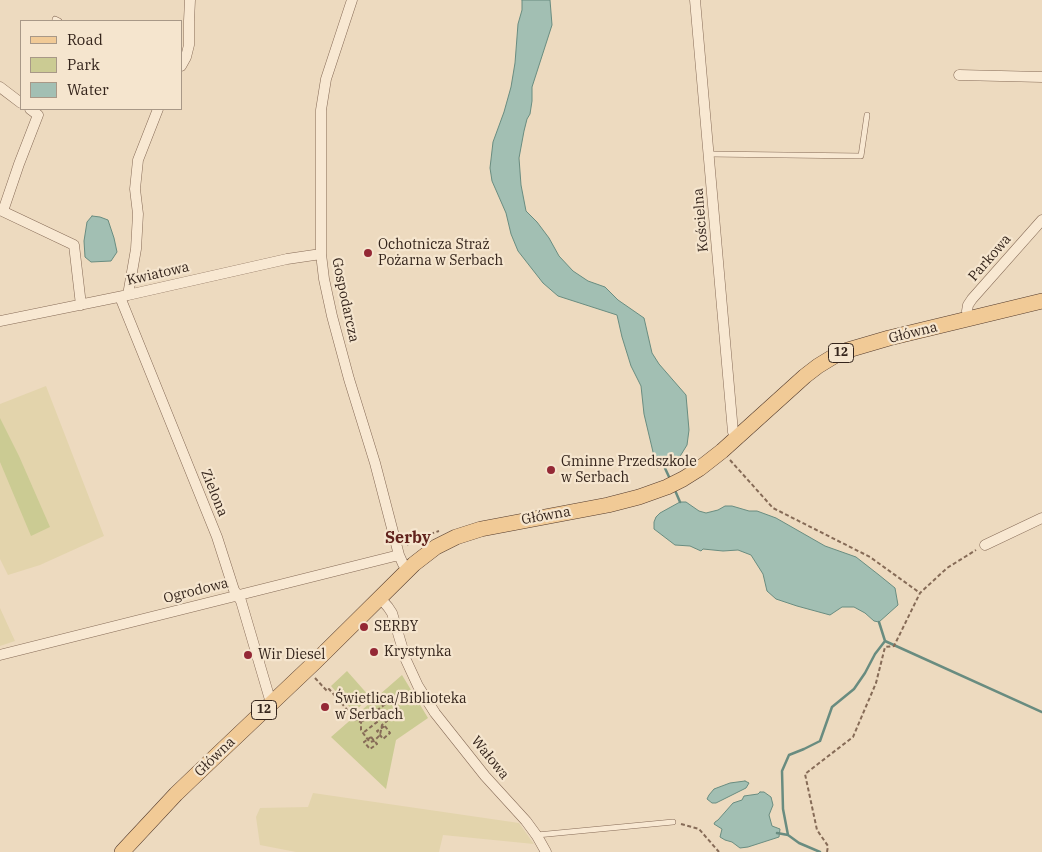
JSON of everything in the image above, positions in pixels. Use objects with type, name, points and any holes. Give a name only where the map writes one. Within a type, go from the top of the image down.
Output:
[{"type":"main road","name":"Główna","points":[[122,852],[176,794],[315,662],[408,570],[436,547],[467,534],[513,522],[608,505],[639,497],[672,484],[699,469],[805,376],[836,355],[860,346],[1042,301]]},
{"type":"street","points":[[182,64],[189,45],[190,0]]},
{"type":"street","name":"Gospodarcza","points":[[352,0],[326,78],[321,110],[321,254],[332,316],[349,379],[375,463],[399,555],[408,570]]},
{"type":"street","name":"Kościelna","points":[[695,0],[733,432],[738,436]]},
{"type":"street","points":[[959,75],[1042,77]]},
{"type":"street","points":[[0,88],[20,102]]},
{"type":"street","points":[[31,110],[38,115],[2,210],[74,245],[81,305]]},
{"type":"street","points":[[124,296],[136,249],[138,214],[135,189],[138,160],[158,110]]},
{"type":"street","name":"Parkowa","points":[[970,319],[968,305],[972,299],[1042,220]]},
{"type":"street","name":"Kwiatowa","points":[[0,321],[124,296],[287,259],[321,254]]},
{"type":"street","name":"Zielona","points":[[124,296],[217,537],[234,590],[241,601],[271,704]]},
{"type":"street","points":[[984,545],[1042,518]]},
{"type":"street","name":"Ogrodowa","points":[[0,655],[399,555]]},
{"type":"street","name":"Wałowa","points":[[380,598],[392,613],[406,660],[418,686],[435,713],[485,776],[537,836],[546,852]]},
{"type":"lane","points":[[709,154],[861,156],[868,115]]},
{"type":"lane","points":[[537,836],[673,822]]},
{"type":"path","points":[[728,457],[773,508],[870,558],[920,593]]},
{"type":"path","points":[[827,852],[828,846],[817,830],[805,774],[853,738],[876,683],[885,647],[894,646],[920,593],[947,568],[984,545]]},
{"type":"path","points":[[314,677],[327,691],[328,689],[357,721],[361,722]]},
{"type":"path","points":[[361,722],[395,697],[398,700]]},
{"type":"path","points":[[361,722],[361,730],[369,741],[372,742],[380,735],[382,725],[388,719],[384,712]]},
{"type":"path","points":[[364,733],[386,715]]},
{"type":"path","points":[[385,726],[390,733],[382,738],[380,735],[377,731],[385,726]]},
{"type":"path","points":[[371,737],[376,744],[370,749],[364,742],[371,737]]},
{"type":"path","points":[[673,822],[699,829],[719,852]]},
{"type":"shaded area","points":[[46,386],[104,536],[40,565],[8,575],[0,559],[0,404]]},
{"type":"shaded area","points":[[0,608],[15,641],[0,646]]},
{"type":"shaded area","points":[[313,793],[519,823],[534,844],[443,835],[439,852],[296,852],[260,845],[256,817],[260,808],[308,807]]},
{"type":"green space","points":[[0,418],[50,527],[31,536],[0,462]]},
{"type":"green space","points":[[347,671],[370,697],[354,712],[331,686]]},
{"type":"green space","points":[[402,675],[428,718],[396,740],[386,789],[331,737]]},
{"type":"water","points":[[522,0],[550,0],[552,25],[532,87],[530,114],[524,131],[519,158],[521,185],[526,211],[537,222],[559,256],[573,271],[588,281],[605,287],[618,300],[644,318],[652,353],[686,395],[689,430],[687,445],[679,458],[668,465],[657,468],[654,463],[644,414],[641,386],[631,366],[617,315],[558,296],[543,283],[518,251],[511,234],[506,213],[492,181],[490,168],[493,142],[511,87]]},
{"type":"water","points":[[92,216],[108,220],[117,252],[111,261],[91,262],[85,257],[84,241],[87,222]]},
{"type":"water","points":[[680,502],[686,502],[699,511],[706,513],[725,506],[732,506],[749,511],[757,511],[776,518],[825,546],[856,557],[895,588],[898,605],[879,622],[874,621],[854,607],[842,607],[830,615],[776,599],[767,591],[763,574],[751,555],[738,550],[703,549],[701,551],[690,546],[675,545],[654,529],[656,517]]},
{"type":"water","points":[[745,781],[749,783],[746,788],[716,803],[712,803],[707,799],[714,789],[730,783]]},
{"type":"water","points":[[764,792],[771,797],[773,805],[769,815],[772,826],[780,829],[779,837],[740,848],[720,837],[722,829],[714,824],[715,822],[733,803],[742,800],[744,796]]},
{"type":"waterway","points":[[664,466],[670,479]]},
{"type":"waterway","points":[[674,488],[680,502]]},
{"type":"waterway","points":[[788,835],[783,809],[782,771],[789,755],[820,741],[832,707],[854,689],[865,673],[875,654],[885,641],[879,622]]},
{"type":"waterway","points":[[885,641],[1042,712]]},
{"type":"waterway","points":[[777,833],[788,835],[799,843],[820,852]]},
{"type":"place","name":"Ochotnicza Straż Pożarna w Serbach","points":[[368,253]]},
{"type":"place","name":"Gminne Przedszkole w Serbach","points":[[551,470]]},
{"type":"place","name":"SERBY","points":[[364,627]]},
{"type":"place","name":"Krystynka","points":[[374,652]]},
{"type":"place","name":"Wir Diesel","points":[[248,655]]},
{"type":"place","name":"Świetlica/Biblioteka w Serbach","points":[[325,707]]},
{"type":"district","name":"Serby","points":[[408,538]]}]
